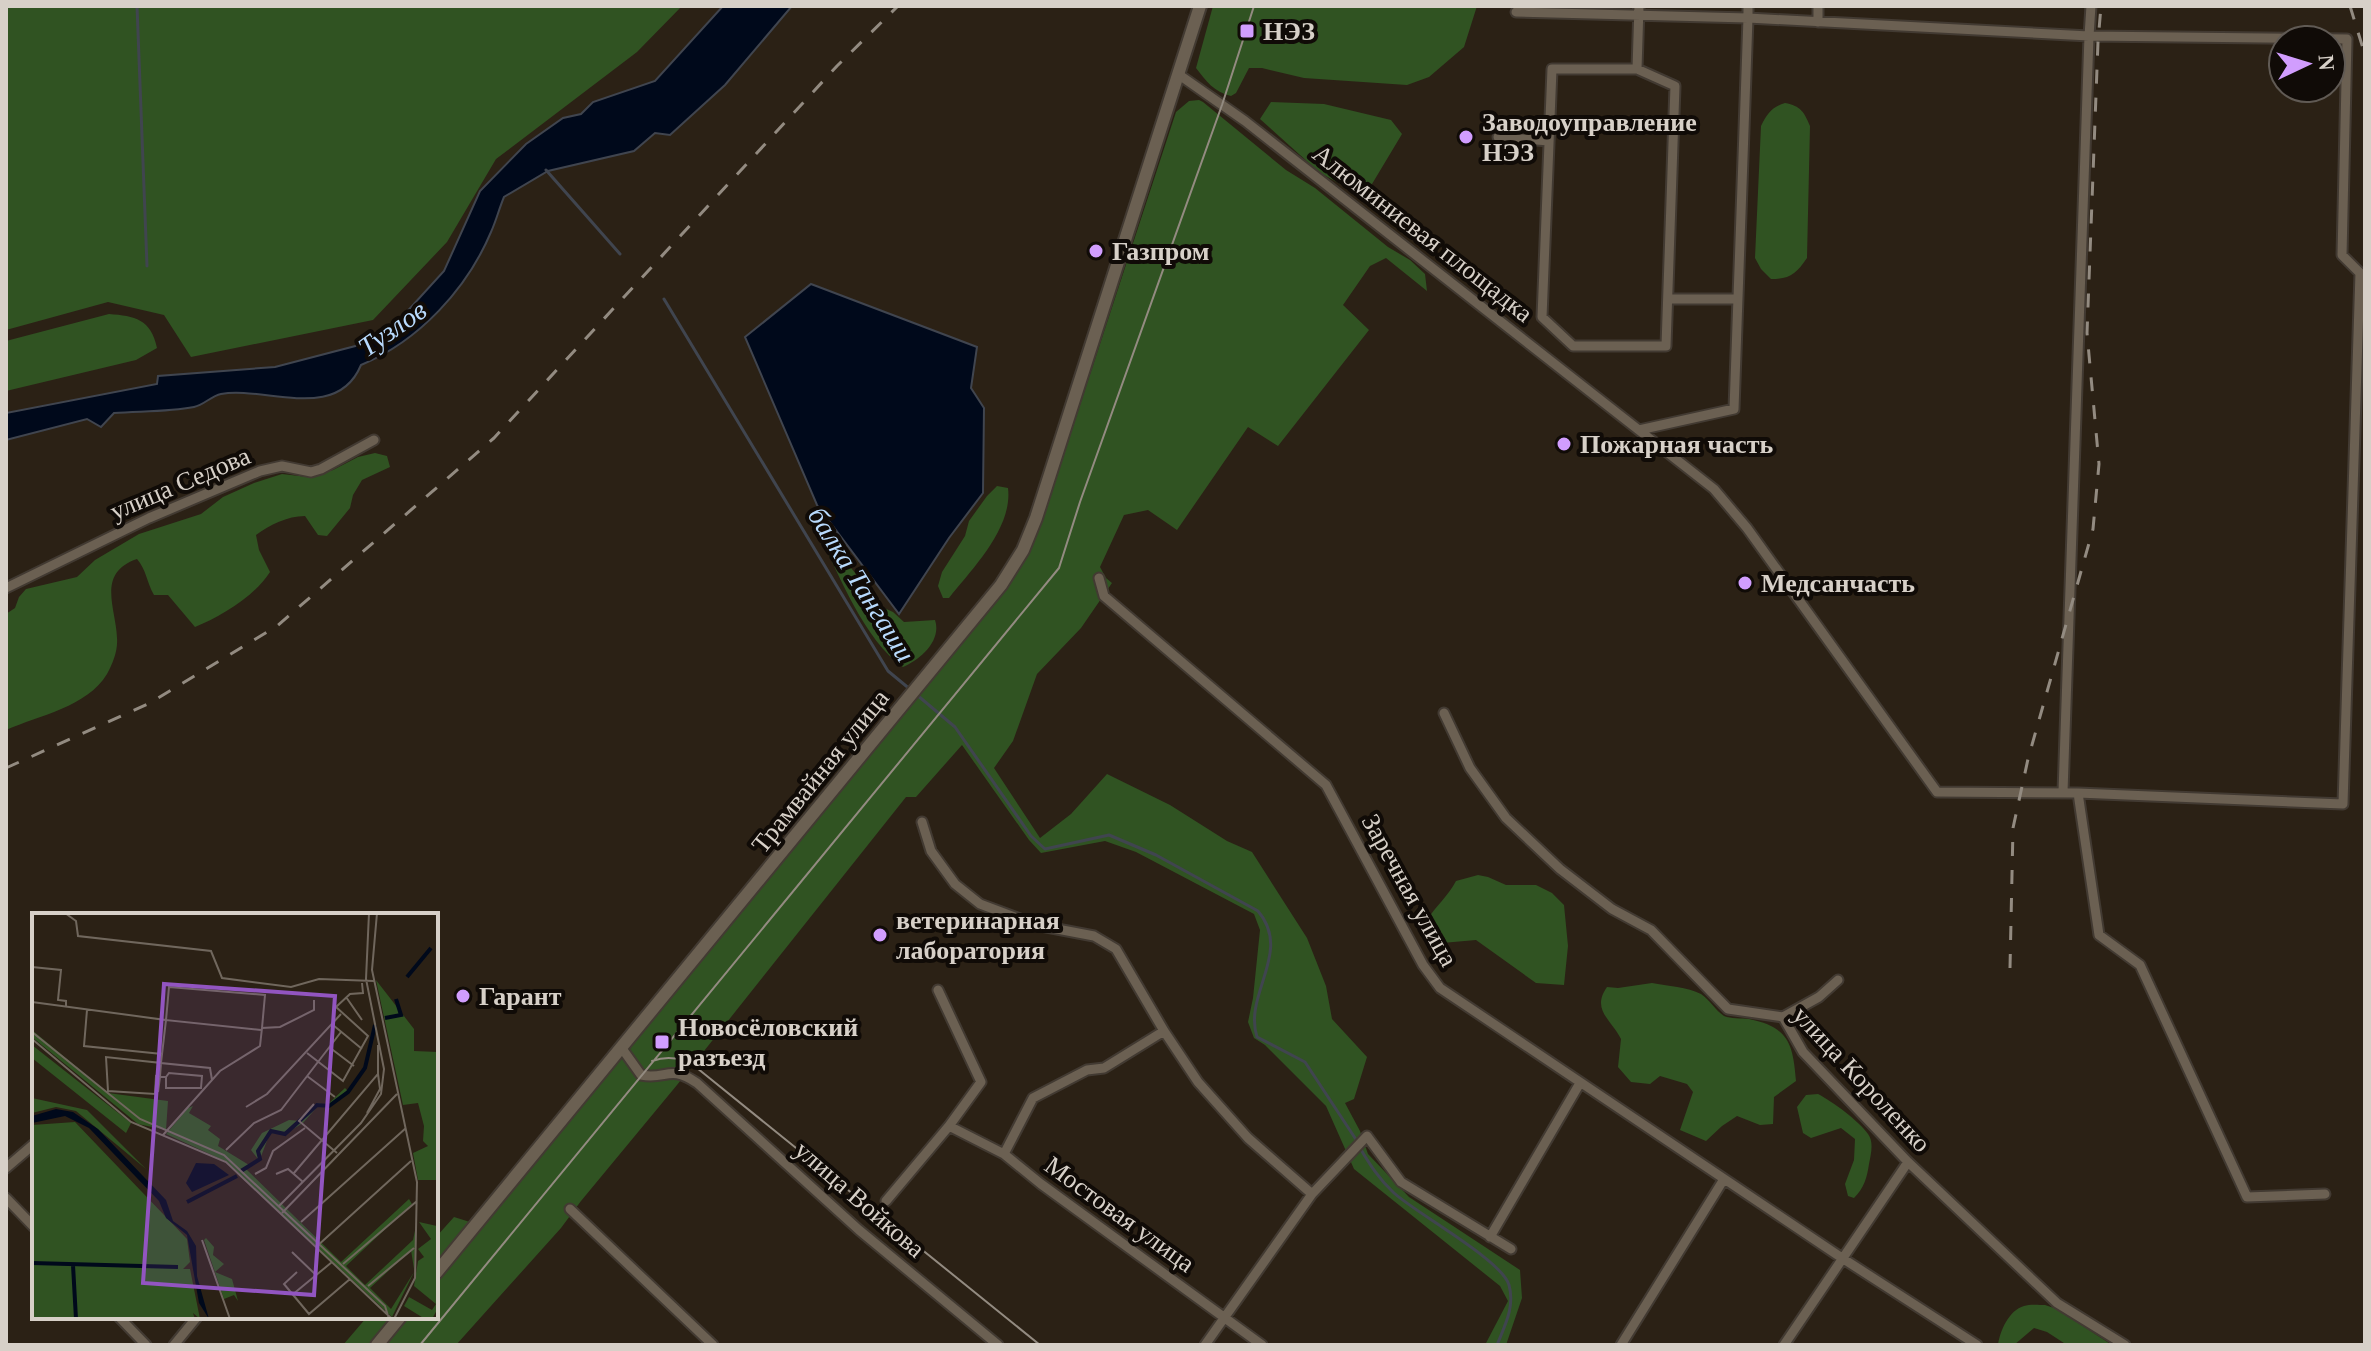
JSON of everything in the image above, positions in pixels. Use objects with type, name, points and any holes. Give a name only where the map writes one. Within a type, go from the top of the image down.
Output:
[{"type":"main road","name":"Трамвайная улица","points":[[438,1271],[1001,585],[1023,550],[1056,457],[1200,6]]},
{"type":"main road","points":[[379,1344],[398,1319]]},
{"type":"street","points":[[1639,430],[1734,409],[1748,6]]},
{"type":"street","points":[[1818,6],[1818,22]]},
{"type":"street","points":[[1516,12],[1639,11],[2089,36],[2347,39],[2342,255],[2360,273],[2343,804],[2063,792],[2089,36],[2091,6]]},
{"type":"street","points":[[1637,69],[1639,11]]},
{"type":"street","points":[[1552,69],[1637,69],[1675,86],[1666,346],[1573,346],[1542,317],[1552,69]]},
{"type":"street","name":"Алюминиевая площадка","points":[[1178,74],[1245,121],[1714,489],[1747,528],[1937,792],[2063,792]]},
{"type":"street","points":[[1498,137],[1549,141]]},
{"type":"street","points":[[1668,299],[1738,299]]},
{"type":"street","name":"улица Седова","points":[[6,588],[149,518],[260,471],[282,466],[311,472],[374,440]]},
{"type":"street","name":"Заречная улица","points":[[1099,578],[1104,596],[1326,785],[1423,965],[1440,988],[1960,1341],[1977,1345]]},
{"type":"street","name":"улица Короленко","points":[[1444,713],[1470,768],[1506,818],[1560,869],[1612,909],[1651,930],[1728,1009],[1783,1017],[1803,1052],[1908,1162],[2057,1303],[2125,1345]]},
{"type":"street","points":[[2078,793],[2099,935],[2140,965],[2247,1197],[2325,1194]]},
{"type":"street","points":[[922,822],[931,851],[955,884],[980,904],[1036,925],[1094,936],[1116,949],[1198,1082],[1248,1138],[1312,1194]]},
{"type":"street","points":[[1783,1017],[1819,997],[1838,980]]},
{"type":"street","points":[[886,1201],[949,1126],[981,1082],[938,990]]},
{"type":"street","points":[[1004,1154],[1033,1098],[1087,1070],[1104,1068],[1164,1031]]},
{"type":"street","name":"улица Войкова","points":[[621,1047],[641,1075],[683,1073],[697,1083],[859,1230],[998,1345]]},
{"type":"street","points":[[1490,1237],[1580,1083]]},
{"type":"street","name":"Мостовая улица","points":[[949,1126],[1004,1154],[1262,1345]]},
{"type":"street","points":[[1205,1345],[1312,1194],[1367,1136],[1401,1182],[1511,1249]]},
{"type":"street","points":[[6,1168],[32,1146]]},
{"type":"street","points":[[1784,1345],[1908,1162]]},
{"type":"street","points":[[1621,1345],[1724,1179]]},
{"type":"street","points":[[6,1198],[32,1225]]},
{"type":"street","points":[[570,1209],[713,1345]]},
{"type":"street","points":[[121,1319],[146,1345]]},
{"type":"street","points":[[174,1345],[195,1319]]},
{"type":"green space","points":[[6,6],[682,6],[637,52],[496,159],[447,242],[373,320],[191,357],[164,315],[108,302],[6,330]]},
{"type":"green space","points":[[1213,6],[1477,6],[1464,47],[1429,77],[1407,85],[1304,78],[1249,68],[1236,93],[1231,96],[1215,89],[1196,68]]},
{"type":"green space","points":[[1189,101],[1203,102],[1286,170],[1315,188],[1388,247],[1410,260],[1425,274],[1427,291],[1386,258],[1370,266],[1343,305],[1369,330],[1278,446],[1248,427],[1177,530],[1148,510],[1124,515],[1100,567],[1112,583],[1081,628],[1037,674],[1013,741],[994,768],[1040,838],[1071,814],[1107,774],[1170,805],[1227,841],[1252,852],[1307,938],[1326,986],[1332,1019],[1367,1057],[1354,1099],[1345,1103],[1368,1154],[1409,1197],[1520,1270],[1522,1298],[1506,1345],[1485,1345],[1508,1301],[1500,1286],[1354,1169],[1326,1106],[1265,1045],[1254,1038],[1248,1022],[1260,930],[1254,914],[1136,852],[1105,841],[1041,853],[962,745],[916,797],[906,797],[561,1228],[456,1345],[385,1345],[406,1319],[438,1319],[438,1281],[1012,578],[1029,552],[1042,521],[1176,112]]},
{"type":"green space","points":[[1271,102],[1324,104],[1391,120],[1402,134],[1369,189],[1352,190],[1320,173],[1260,119]]},
{"type":"green space","points":[[1785,103],[1801,110],[1810,126],[1807,258],[1792,274],[1771,279],[1755,258],[1761,126],[1770,112]]},
{"type":"green space","points":[[109,314],[134,318],[146,325],[157,348],[136,360],[6,391],[6,341]]},
{"type":"green space","points":[[375,453],[387,456],[390,467],[362,480],[350,508],[327,536],[318,535],[305,516],[279,522],[256,535],[259,550],[270,572],[246,597],[205,623],[195,627],[168,595],[154,595],[137,559],[124,565],[112,582],[117,643],[107,674],[88,695],[62,709],[6,730],[6,614],[15,608],[26,589],[77,577],[95,560],[139,534],[201,514],[223,497],[254,483],[282,474],[308,477]]},
{"type":"green space","points":[[997,486],[1008,488],[1008,503],[998,533],[949,598],[943,598],[938,586],[942,572],[965,536],[969,521]]},
{"type":"green space","points":[[818,533],[829,540],[882,607],[904,622],[935,620],[932,642],[916,660],[903,667],[876,641],[854,606]]},
{"type":"green space","points":[[1478,875],[1506,885],[1536,885],[1552,893],[1564,905],[1568,946],[1564,985],[1536,983],[1476,940],[1442,943],[1432,932],[1427,920],[1456,881]]},
{"type":"green space","points":[[1652,983],[1696,992],[1724,1016],[1762,1022],[1780,1032],[1793,1056],[1796,1081],[1774,1097],[1773,1124],[1760,1125],[1737,1116],[1706,1141],[1680,1130],[1693,1092],[1687,1084],[1660,1076],[1650,1084],[1631,1082],[1618,1067],[1621,1039],[1604,1014],[1603,995],[1607,987]]},
{"type":"green space","points":[[1818,1094],[1852,1117],[1870,1137],[1872,1148],[1867,1174],[1863,1187],[1854,1198],[1848,1196],[1845,1184],[1854,1160],[1855,1139],[1841,1128],[1811,1138],[1803,1133],[1797,1107],[1806,1095]]},
{"type":"green space","points":[[454,1217],[470,1222],[438,1262],[438,1235]]},
{"type":"green space","points":[[2026,1305],[2045,1305],[2057,1309],[2112,1345],[2067,1345],[2034,1328],[2014,1345],[1998,1345],[2003,1328],[2014,1312]]},
{"type":"green space","points":[[365,1319],[391,1319],[370,1345],[343,1345]]},
{"type":"water","name":"Тузлов","points":[[723,6],[792,6],[725,85],[670,135],[655,133],[634,151],[548,171],[504,197],[481,253],[455,293],[402,342],[361,365],[350,383],[335,393],[318,398],[221,394],[194,407],[114,413],[101,427],[87,419],[6,440],[6,413],[157,384],[158,376],[275,367],[363,344],[403,316],[444,271],[480,191],[526,144],[563,118],[581,114],[593,102],[655,81]]},
{"type":"water","points":[[811,284],[977,347],[971,388],[984,408],[983,493],[899,614],[817,505],[745,337]]},
{"type":"waterway","points":[[137,6],[147,266]]},
{"type":"waterway","points":[[546,170],[620,254]]},
{"type":"waterway","name":"балка Тангаши","points":[[664,299],[888,671],[911,690]]},
{"type":"waterway","name":"балка Тангаши","points":[[917,695],[955,727],[1031,836],[1045,849],[1109,835],[1156,855],[1258,911],[1267,926],[1271,942],[1256,1005],[1254,1021],[1257,1037],[1305,1062],[1357,1141]]},
{"type":"waterway","name":"балка Тангаши","points":[[1360,1148],[1375,1172],[1394,1193],[1476,1250],[1503,1275],[1509,1285],[1511,1301],[1497,1345]]},
{"type":"tram line","points":[[420,1345],[1059,568],[1254,6]]},
{"type":"tram line","points":[[652,1061],[675,1058],[697,1068],[1040,1345]]},
{"type":"railway","points":[[6,768],[148,704],[277,626],[494,438],[837,66],[898,6]]},
{"type":"railway","points":[[2010,968],[2013,828],[2028,759],[2093,529],[2099,464],[2087,333],[2101,6]]},
{"type":"railway","points":[[2350,6],[2365,55]]},
{"type":"place","name":"НЭЗ","points":[[1247,31]]},
{"type":"place","name":"Заводоуправление НЭЗ","points":[[1466,137]]},
{"type":"place","name":"Газпром","points":[[1096,251]]},
{"type":"place","name":"Пожарная часть","points":[[1564,444]]},
{"type":"place","name":"Медсанчасть","points":[[1745,583]]},
{"type":"place","name":"ветеринарная лаборатория","points":[[880,935]]},
{"type":"place","name":"Гарант","points":[[463,996]]},
{"type":"place","name":"Новосёловский разъезд","points":[[662,1042]]}]
